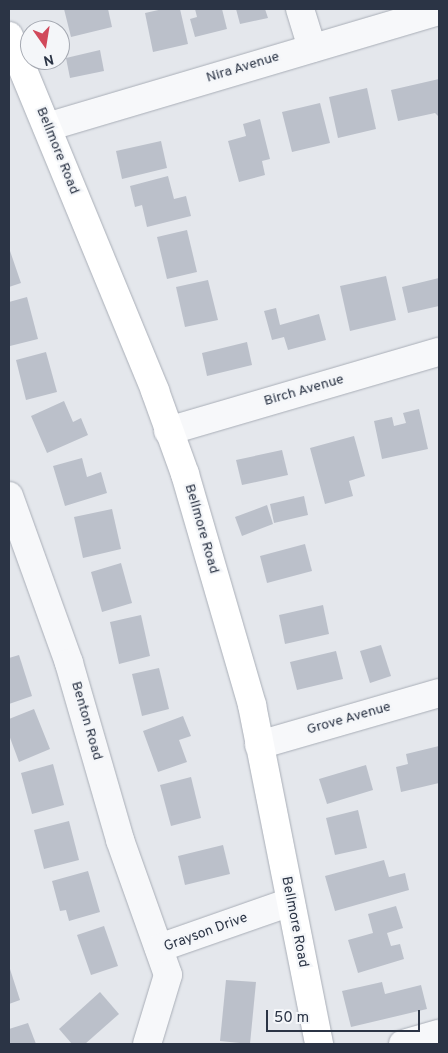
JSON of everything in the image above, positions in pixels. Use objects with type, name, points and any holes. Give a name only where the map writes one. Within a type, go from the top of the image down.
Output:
[{"type":"main road","name":"Bellmore Road","points":[[10,40],[47,127],[168,431],[252,705],[319,1044]]},
{"type":"street","points":[[300,9],[312,48]]},
{"type":"street","name":"Nira Avenue","points":[[47,127],[439,11]]},
{"type":"street","name":"Birch Avenue","points":[[168,431],[439,352]]},
{"type":"street","name":"Benton Road","points":[[9,496],[69,663],[120,840],[159,948]]},
{"type":"street","name":"Grove Avenue","points":[[259,745],[439,693]]},
{"type":"street","name":"Grayson Drive","points":[[147,1044],[168,975],[159,948],[290,902]]},
{"type":"street","points":[[403,1044],[439,1034]]},
{"type":"building","points":[[64,9],[108,9],[112,27],[71,37],[70,20],[67,20]]},
{"type":"building","points":[[163,9],[180,9],[188,44],[153,52],[145,13]]},
{"type":"building","points":[[195,9],[222,9],[227,29],[195,37],[190,19],[197,17]]},
{"type":"building","points":[[236,9],[265,9],[268,18],[240,24]]},
{"type":"building","points":[[100,50],[104,71],[70,78],[68,70],[70,70],[70,57]]},
{"type":"building","points":[[439,79],[439,117],[435,113],[398,121],[391,90]]},
{"type":"building","points":[[367,88],[376,129],[338,138],[329,97]]},
{"type":"building","points":[[320,103],[330,143],[292,152],[282,112]]},
{"type":"building","points":[[260,119],[270,159],[262,161],[265,175],[239,182],[228,141],[246,136],[243,124]]},
{"type":"building","points":[[161,141],[167,168],[122,179],[116,151]]},
{"type":"building","points":[[168,176],[174,199],[186,196],[191,216],[147,227],[142,205],[135,207],[130,186]]},
{"type":"building","points":[[187,230],[197,272],[167,279],[157,237]]},
{"type":"building","points":[[9,248],[21,283],[9,287]]},
{"type":"building","points":[[386,276],[396,320],[350,331],[340,286]]},
{"type":"building","points":[[439,278],[439,306],[408,313],[402,287]]},
{"type":"building","points":[[208,280],[218,320],[185,327],[176,287]]},
{"type":"building","points":[[27,297],[38,339],[10,346],[9,302]]},
{"type":"building","points":[[276,308],[280,325],[319,314],[326,340],[288,350],[284,337],[272,340],[264,311]]},
{"type":"building","points":[[247,342],[252,365],[207,376],[202,353]]},
{"type":"building","points":[[46,352],[57,392],[26,400],[16,360]]},
{"type":"building","points":[[64,401],[73,422],[81,418],[88,435],[47,453],[31,416]]},
{"type":"building","points":[[419,409],[428,449],[382,459],[374,421],[392,417],[394,426],[406,423],[403,413]]},
{"type":"building","points":[[354,436],[365,476],[349,481],[353,496],[325,504],[310,448]]},
{"type":"building","points":[[282,450],[288,475],[242,485],[236,460]]},
{"type":"building","points":[[82,458],[87,477],[101,472],[107,493],[65,506],[53,466]]},
{"type":"building","points":[[304,496],[308,515],[274,523],[270,504]]},
{"type":"building","points":[[267,505],[273,524],[242,536],[235,517]]},
{"type":"building","points":[[112,509],[121,549],[83,558],[74,517]]},
{"type":"building","points":[[305,544],[312,571],[267,583],[260,556]]},
{"type":"building","points":[[121,563],[132,603],[102,612],[91,572]]},
{"type":"building","points":[[323,605],[329,634],[285,644],[279,615]]},
{"type":"building","points":[[141,615],[150,656],[119,664],[110,622]]},
{"type":"building","points":[[381,645],[391,676],[370,683],[360,651]]},
{"type":"building","points":[[336,651],[343,679],[297,690],[290,662]]},
{"type":"building","points":[[19,655],[32,696],[9,704],[9,658]]},
{"type":"building","points":[[159,668],[169,709],[142,716],[132,674]]},
{"type":"building","points":[[34,709],[50,749],[19,762],[9,735],[9,719]]},
{"type":"building","points":[[183,716],[191,736],[179,740],[187,762],[158,772],[143,731]]},
{"type":"building","points":[[439,746],[439,783],[401,792],[396,767],[408,764],[406,754]]},
{"type":"building","points":[[53,764],[64,805],[32,814],[21,773]]},
{"type":"building","points":[[366,765],[373,790],[327,804],[319,779]]},
{"type":"building","points":[[191,777],[201,818],[171,826],[160,785]]},
{"type":"building","points":[[358,810],[367,848],[335,855],[326,818]]},
{"type":"building","points":[[69,821],[79,860],[44,869],[34,830]]},
{"type":"building","points":[[223,845],[230,874],[185,885],[178,856]]},
{"type":"building","points":[[384,860],[389,877],[405,873],[409,890],[335,911],[325,876]]},
{"type":"building","points":[[88,871],[100,912],[69,921],[66,910],[60,911],[52,881]]},
{"type":"building","points":[[396,906],[403,928],[387,933],[391,946],[400,944],[404,959],[358,973],[348,940],[373,933],[368,914]]},
{"type":"building","points":[[104,926],[118,966],[91,975],[77,935]]},
{"type":"building","points":[[9,966],[20,1000],[9,1004]]},
{"type":"building","points":[[226,980],[256,982],[250,1044],[220,1041]]},
{"type":"building","points":[[382,982],[385,994],[421,985],[427,1009],[351,1027],[342,991]]},
{"type":"building","points":[[100,992],[119,1014],[85,1044],[72,1044],[59,1029]]},
{"type":"building","points":[[28,1023],[36,1044],[9,1044],[9,1029]]}]
